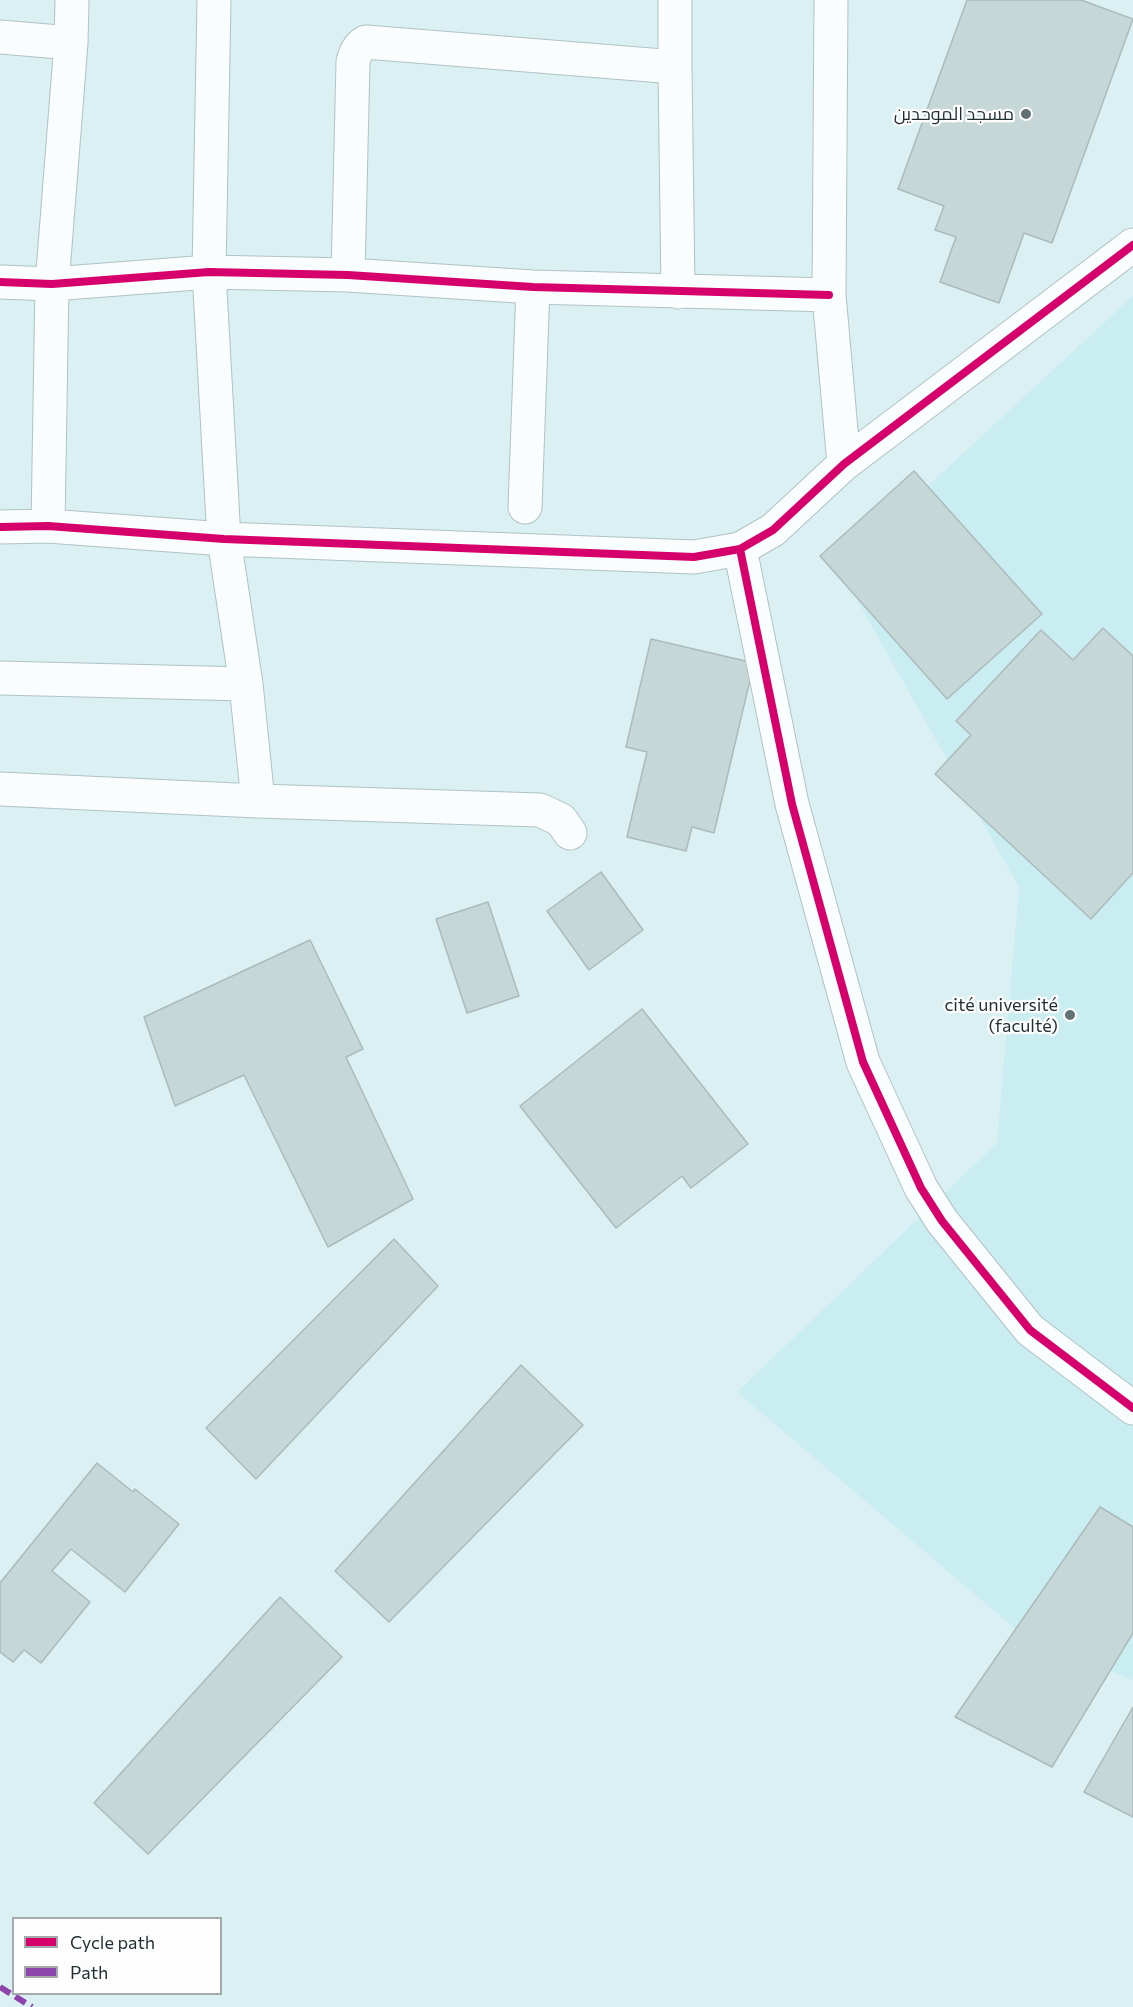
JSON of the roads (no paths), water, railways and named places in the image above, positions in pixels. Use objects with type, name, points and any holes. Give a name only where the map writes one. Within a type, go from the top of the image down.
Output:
[{"type":"street","points":[[48,526],[52,284],[71,43],[72,0]]},
{"type":"street","points":[[214,0],[209,272],[224,539],[246,684],[258,801]]},
{"type":"street","points":[[675,0],[678,292]]},
{"type":"street","points":[[831,0],[829,295],[844,464]]},
{"type":"street","points":[[0,37],[71,43]]},
{"type":"street","points":[[348,275],[353,62],[362,44],[366,42],[675,67]]},
{"type":"street","points":[[0,527],[48,526],[224,539],[694,557],[740,549],[772,530],[844,464],[1133,245]]},
{"type":"street","points":[[0,282],[52,284],[209,272],[348,275],[533,287],[829,295]]},
{"type":"street","points":[[525,507],[533,287]]},
{"type":"street","points":[[740,549],[792,804],[863,1062],[921,1188],[942,1221],[1030,1330],[1133,1408]]},
{"type":"street","points":[[0,678],[246,684]]},
{"type":"street","points":[[0,789],[258,801],[540,810],[561,820],[570,833]]},
{"type":"place","name":"مسجد الموحدين","points":[[1026,114]]},
{"type":"place","name":"cité université (faculté)","points":[[1070,1015]]}]
